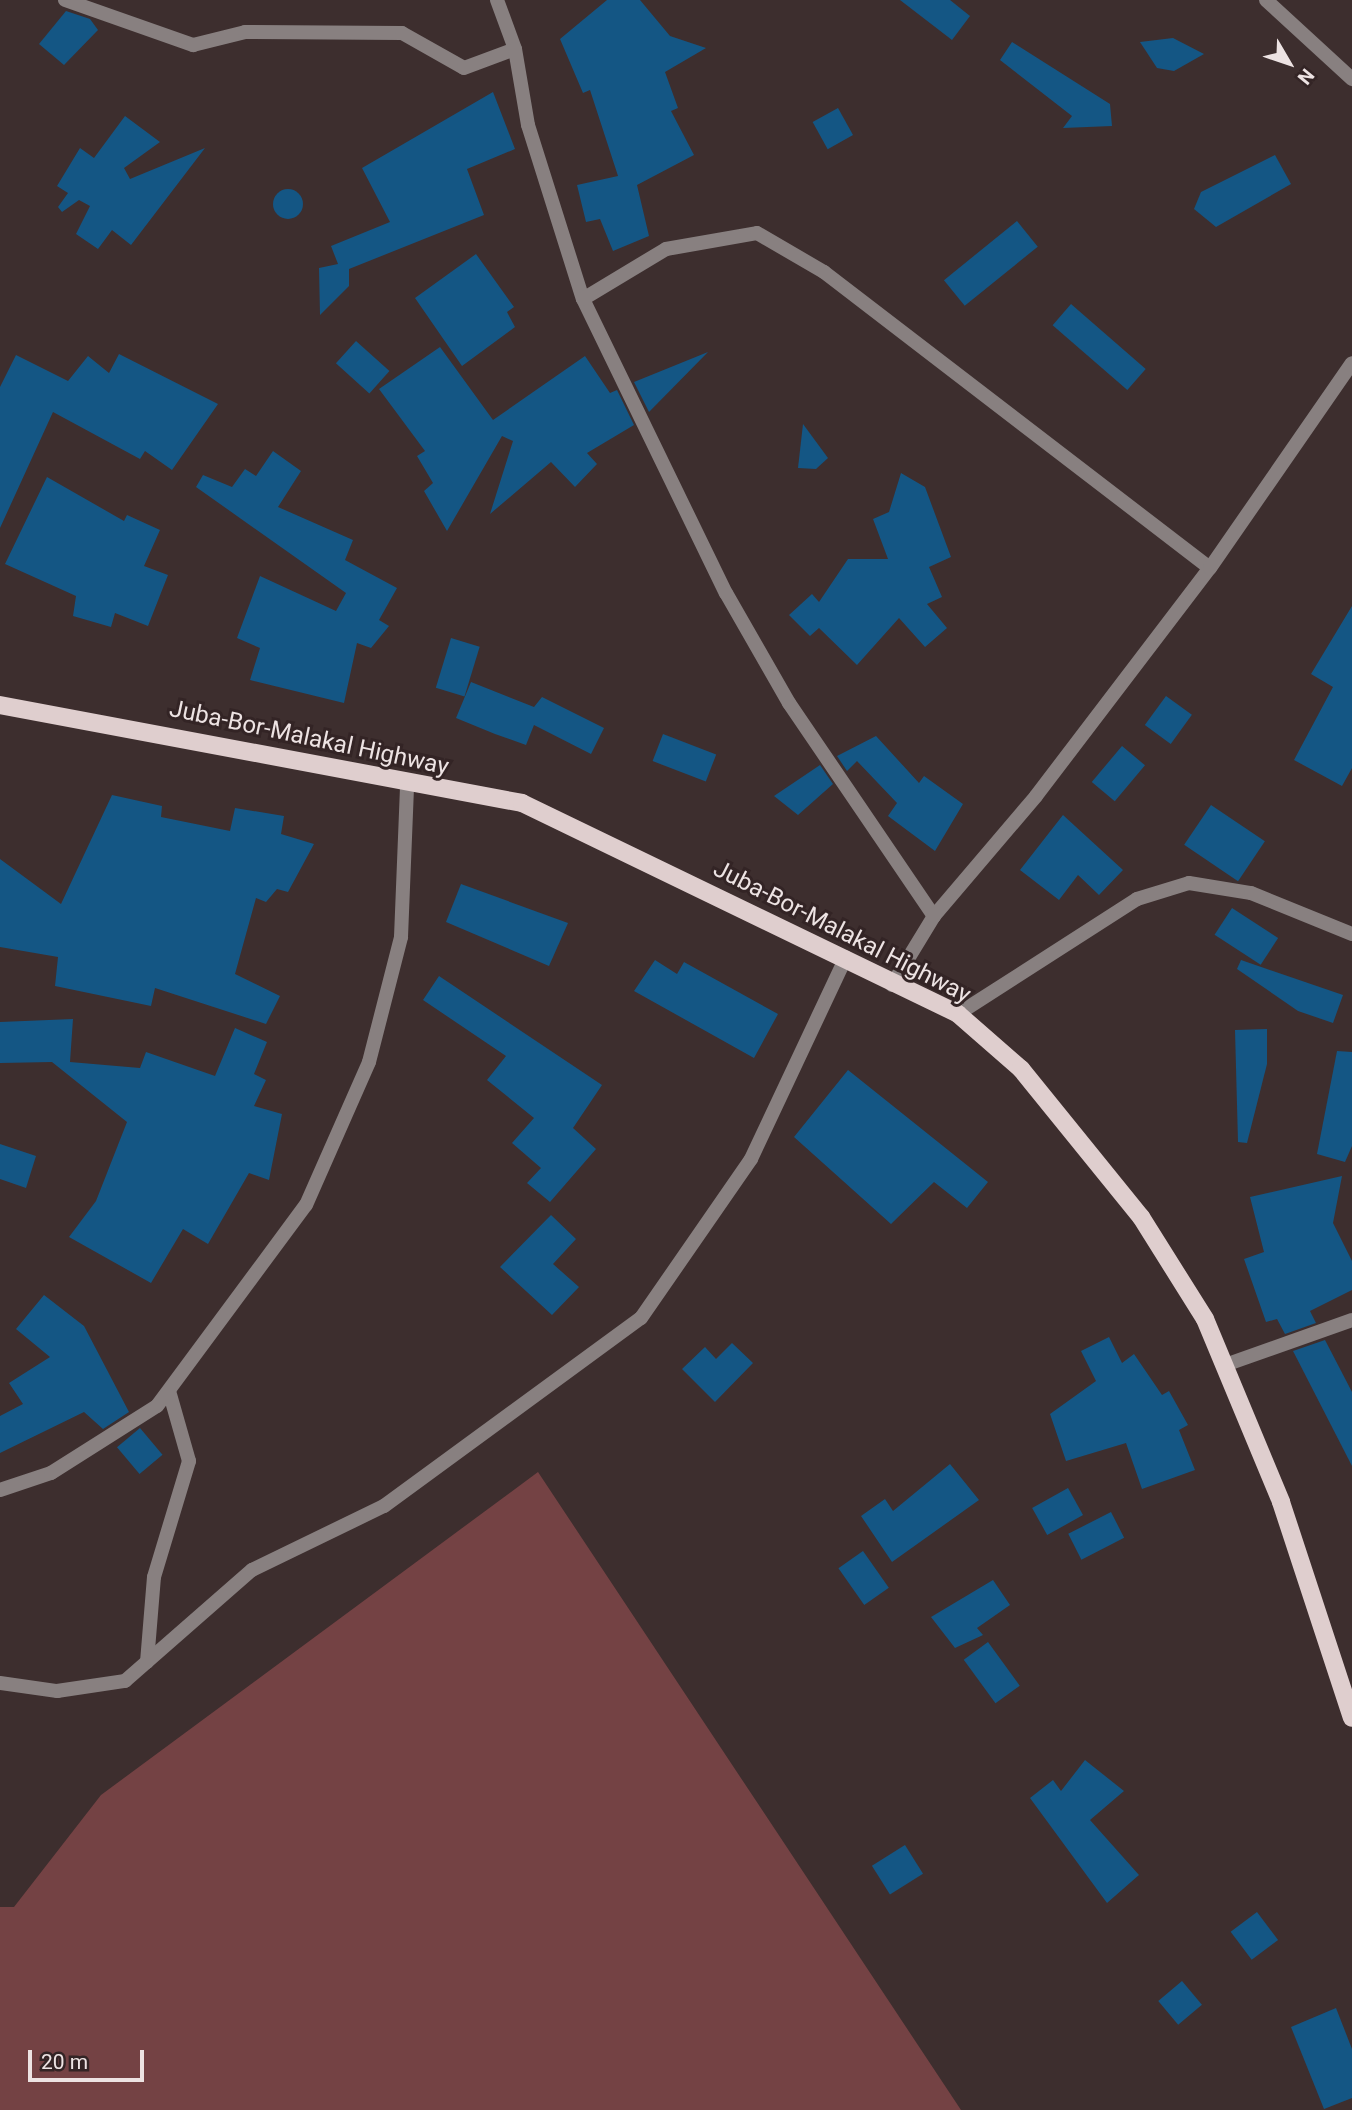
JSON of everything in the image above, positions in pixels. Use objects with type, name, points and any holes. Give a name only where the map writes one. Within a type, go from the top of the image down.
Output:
[{"type":"main road","name":"Juba-Bor-Malakal Highway","points":[[0,705],[181,735],[407,786],[522,803],[846,957],[892,985],[958,1014],[1021,1069],[1141,1217],[1205,1319],[1281,1502],[1352,1718]]},
{"type":"street","points":[[65,0],[193,46],[245,32],[402,33],[464,68],[515,49]]},
{"type":"street","points":[[497,0],[515,49],[528,125],[583,299],[739,615],[789,703],[934,916]]},
{"type":"street","points":[[1266,0],[1352,79]]},
{"type":"street","points":[[583,299],[666,248],[757,233],[824,272],[1210,568]]},
{"type":"street","points":[[892,985],[934,916],[1036,796],[1210,568],[1352,363]]},
{"type":"street","points":[[0,1490],[51,1473],[157,1406],[306,1205],[369,1062],[401,937],[407,786]]},
{"type":"street","points":[[958,1014],[1138,899],[1189,883],[1251,893],[1352,934]]},
{"type":"street","points":[[0,1683],[57,1691],[125,1681],[252,1570],[384,1506],[641,1318],[751,1159],[846,957]]},
{"type":"street","points":[[1225,1365],[1352,1320]]},
{"type":"street","points":[[147,1662],[154,1577],[189,1461],[169,1391]]},
{"type":"shaded area","points":[[538,1472],[961,2110],[0,2110],[0,1907],[14,1907],[101,1795]]},
{"type":"building","points":[[607,0],[640,0],[670,36],[706,48],[665,72],[678,108],[671,111],[694,155],[637,185],[649,236],[613,251],[600,219],[586,222],[577,185],[618,176],[590,90],[583,93],[560,39]]},
{"type":"building","points":[[900,0],[950,0],[970,16],[952,40]]},
{"type":"building","points":[[66,11],[90,19],[98,30],[64,65],[39,44]]},
{"type":"building","points":[[1173,38],[1204,54],[1174,71],[1157,68],[1140,42]]},
{"type":"building","points":[[1012,42],[1110,104],[1112,126],[1063,128],[1072,116],[1000,60]]},
{"type":"building","points":[[493,92],[515,149],[467,169],[484,215],[349,269],[349,286],[320,315],[319,268],[338,264],[331,246],[390,222],[362,168]]},
{"type":"building","points":[[838,108],[853,135],[828,149],[813,122]]},
{"type":"building","points":[[125,116],[160,142],[124,168],[130,179],[205,148],[131,245],[112,230],[98,249],[76,234],[90,206],[79,200],[62,212],[58,207],[68,193],[57,186],[80,148],[94,158]]},
{"type":"building","points":[[1275,155],[1291,184],[1216,227],[1194,209],[1201,192]]},
{"type":"building","points":[[288,189],[299,193],[303,204],[299,215],[288,219],[277,215],[273,204],[277,193]]},
{"type":"building","points":[[1017,221],[1038,247],[965,306],[944,280]]},
{"type":"building","points":[[476,254],[514,307],[507,312],[515,327],[462,366],[415,298]]},
{"type":"building","points":[[1071,304],[1146,369],[1127,390],[1053,325]]},
{"type":"building","points":[[356,341],[389,371],[369,393],[336,363]]},
{"type":"building","points":[[440,347],[493,420],[585,356],[610,393],[617,390],[634,425],[587,453],[597,464],[575,487],[551,462],[490,514],[513,441],[502,436],[447,531],[424,491],[433,483],[417,456],[425,451],[379,389]]},
{"type":"building","points":[[708,352],[649,412],[634,382]]},
{"type":"building","points":[[119,354],[218,404],[172,470],[145,451],[140,459],[53,412],[0,528],[0,387],[16,355],[68,381],[88,356],[109,373]]},
{"type":"building","points":[[803,424],[828,458],[816,469],[798,468]]},
{"type":"building","points":[[273,451],[301,471],[278,507],[353,540],[345,560],[397,588],[379,620],[389,626],[371,648],[357,643],[344,703],[250,680],[260,648],[237,638],[260,576],[336,611],[346,593],[196,487],[203,475],[232,487],[245,469],[256,476]]},
{"type":"building","points":[[901,473],[925,487],[951,557],[929,567],[942,597],[927,604],[947,628],[925,647],[899,618],[857,665],[819,628],[810,636],[789,615],[812,594],[819,602],[848,559],[888,559],[873,519],[889,512]]},
{"type":"building","points":[[47,477],[124,521],[127,515],[160,530],[144,566],[168,575],[148,626],[115,613],[111,627],[73,616],[76,596],[5,564]]},
{"type":"building","points":[[1352,606],[1352,768],[1342,786],[1294,760],[1333,687],[1311,674]]},
{"type":"building","points":[[451,638],[480,647],[464,696],[436,688]]},
{"type":"building","points":[[471,682],[534,707],[542,697],[604,728],[591,754],[534,725],[526,745],[456,718]]},
{"type":"building","points":[[1166,696],[1192,715],[1171,744],[1145,725]]},
{"type":"building","points":[[663,734],[716,754],[706,782],[653,761]]},
{"type":"building","points":[[876,736],[919,783],[924,776],[963,804],[935,851],[888,816],[897,803],[857,761],[847,771],[837,756]]},
{"type":"building","points":[[1122,746],[1145,765],[1115,801],[1092,782]]},
{"type":"building","points":[[820,765],[833,784],[798,815],[774,796]]},
{"type":"building","points":[[112,795],[162,806],[161,817],[230,831],[235,808],[284,816],[281,834],[314,844],[288,892],[277,889],[266,902],[256,898],[235,974],[280,996],[266,1024],[155,988],[151,1006],[55,986],[58,957],[0,947],[0,859],[61,904]]},
{"type":"building","points":[[1211,805],[1265,841],[1238,881],[1184,845]]},
{"type":"building","points":[[1063,815],[1123,870],[1099,895],[1078,875],[1059,900],[1020,870]]},
{"type":"building","points":[[461,884],[568,923],[549,966],[446,922]]},
{"type":"building","points":[[1232,908],[1278,938],[1261,965],[1215,935]]},
{"type":"building","points":[[655,960],[677,974],[684,962],[778,1014],[754,1058],[634,991]]},
{"type":"building","points":[[1241,960],[1343,995],[1333,1023],[1298,1011],[1237,969]]},
{"type":"building","points":[[439,976],[602,1085],[573,1128],[596,1149],[550,1202],[527,1183],[541,1168],[512,1143],[534,1118],[487,1080],[506,1056],[423,1000]]},
{"type":"building","points":[[73,1019],[70,1062],[140,1068],[146,1052],[215,1076],[235,1028],[267,1042],[254,1074],[266,1080],[254,1106],[282,1114],[269,1180],[249,1173],[208,1244],[183,1229],[151,1283],[69,1237],[96,1201],[127,1122],[52,1062],[0,1063],[0,1022]]},
{"type":"building","points":[[1267,1029],[1267,1064],[1247,1143],[1238,1142],[1235,1030]]},
{"type":"building","points":[[1337,1051],[1352,1052],[1352,1146],[1345,1162],[1317,1154]]},
{"type":"building","points":[[848,1070],[988,1182],[967,1208],[934,1182],[891,1224],[794,1137]]},
{"type":"building","points":[[0,1144],[36,1156],[26,1188],[0,1179]]},
{"type":"building","points":[[1342,1176],[1333,1223],[1352,1261],[1352,1290],[1310,1311],[1316,1323],[1285,1334],[1277,1319],[1266,1322],[1244,1259],[1264,1252],[1250,1197]]},
{"type":"building","points":[[551,1215],[576,1239],[553,1264],[579,1287],[552,1315],[500,1267]]},
{"type":"building","points":[[44,1295],[84,1326],[129,1412],[103,1429],[84,1412],[0,1453],[0,1416],[23,1404],[9,1383],[50,1357],[16,1329]]},
{"type":"building","points":[[1109,1337],[1122,1363],[1134,1354],[1162,1395],[1169,1391],[1188,1425],[1179,1430],[1195,1470],[1142,1489],[1126,1443],[1066,1461],[1050,1414],[1096,1381],[1081,1351]]},
{"type":"building","points":[[1325,1340],[1352,1392],[1352,1466],[1293,1351]]},
{"type":"building","points":[[732,1343],[753,1363],[715,1402],[682,1369],[705,1347],[716,1359]]},
{"type":"building","points":[[140,1428],[162,1455],[140,1474],[117,1447]]},
{"type":"building","points":[[950,1464],[979,1500],[892,1562],[861,1516],[885,1499],[893,1511]]},
{"type":"building","points":[[1068,1488],[1083,1515],[1047,1535],[1032,1508]]},
{"type":"building","points":[[1111,1512],[1124,1538],[1081,1560],[1068,1534]]},
{"type":"building","points":[[863,1551],[889,1588],[864,1605],[838,1568]]},
{"type":"building","points":[[993,1580],[1010,1605],[977,1628],[983,1635],[955,1648],[931,1617]]},
{"type":"building","points":[[988,1642],[1020,1686],[995,1703],[964,1660]]},
{"type":"building","points":[[1085,1760],[1124,1791],[1090,1820],[1139,1875],[1107,1903],[1030,1798],[1053,1780],[1061,1791]]},
{"type":"building","points":[[905,1845],[923,1874],[890,1895],[872,1866]]},
{"type":"building","points":[[1257,1912],[1278,1940],[1252,1960],[1231,1932]]},
{"type":"building","points":[[1182,1981],[1202,2005],[1178,2025],[1158,2001]]},
{"type":"building","points":[[1336,2008],[1352,2049],[1352,2098],[1324,2109],[1291,2027]]}]
